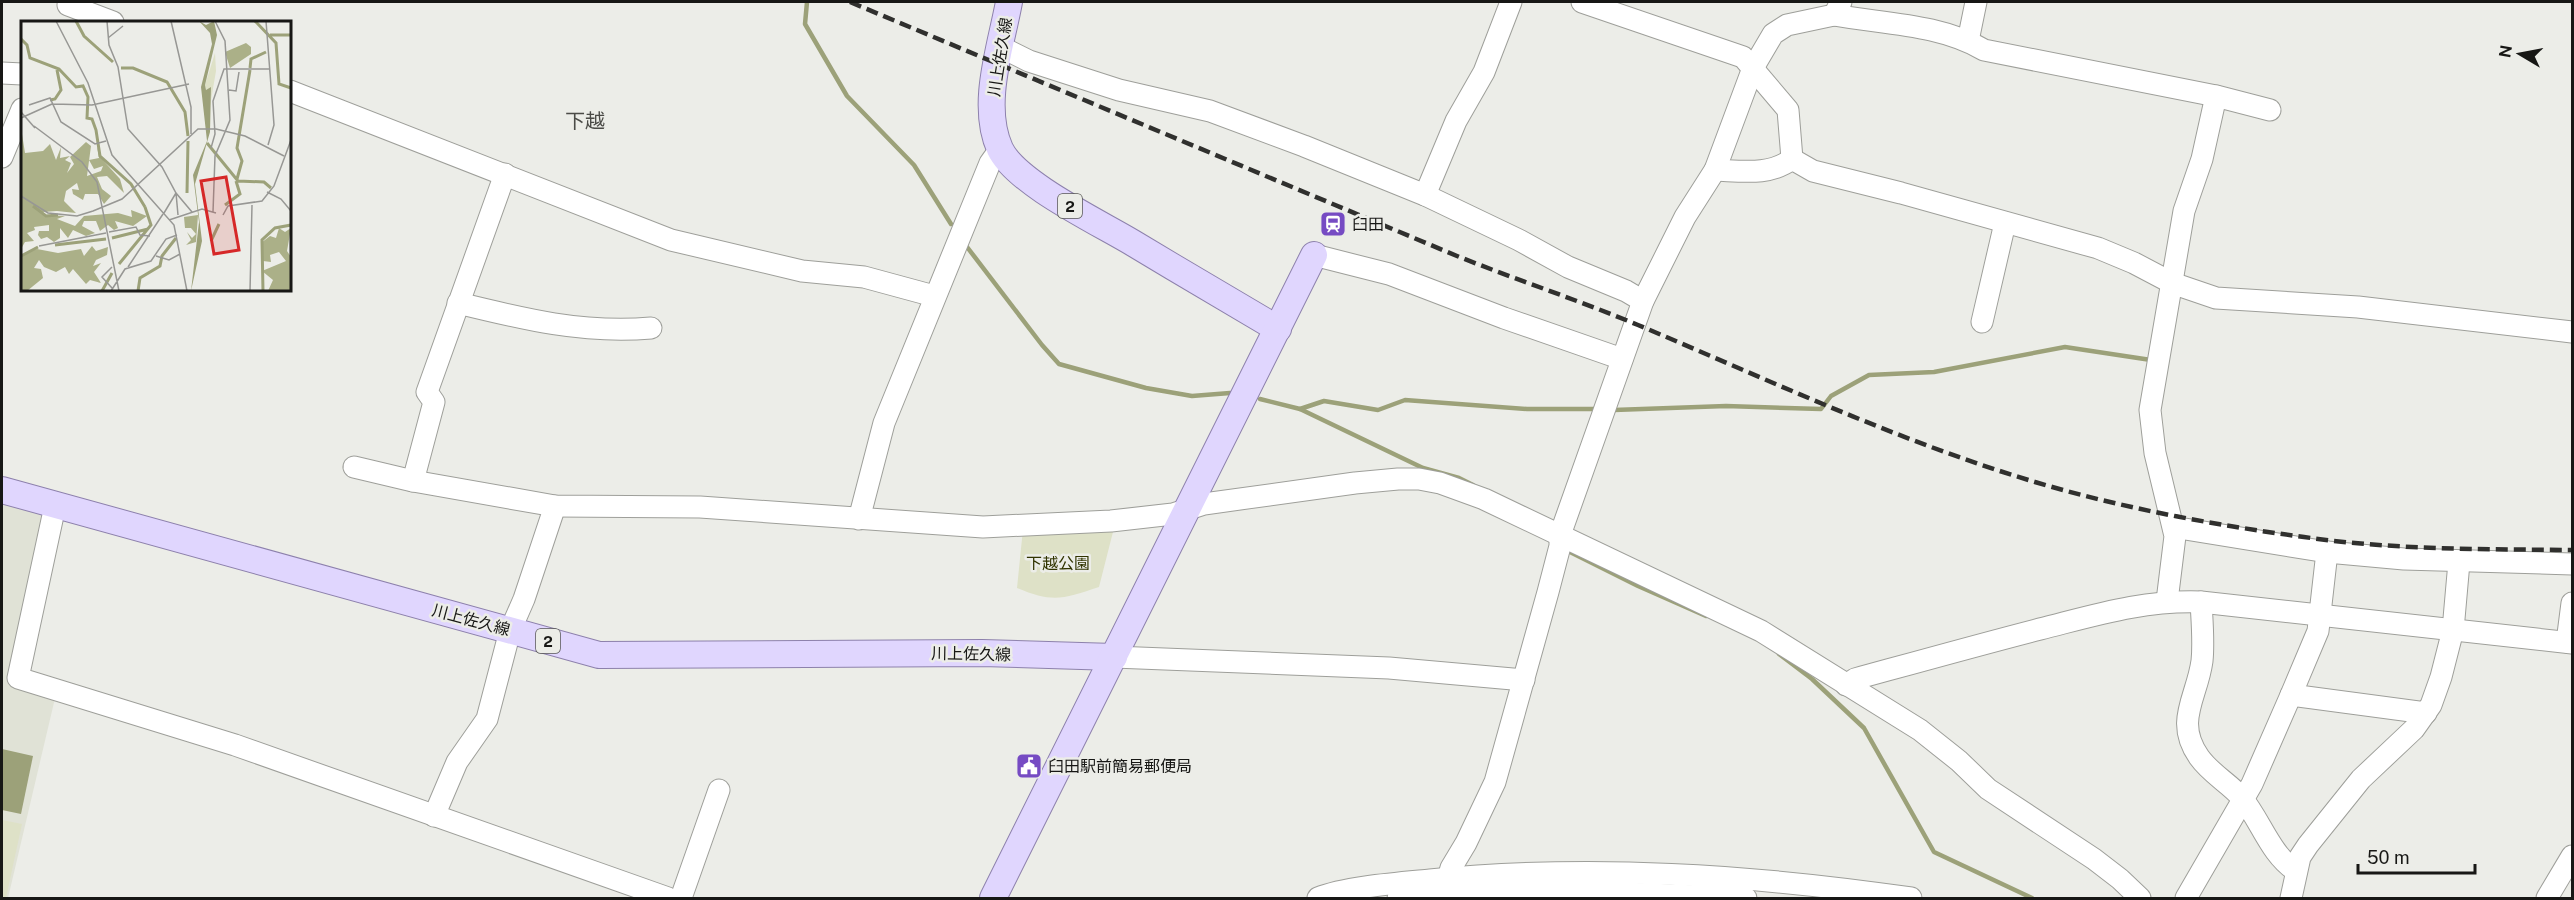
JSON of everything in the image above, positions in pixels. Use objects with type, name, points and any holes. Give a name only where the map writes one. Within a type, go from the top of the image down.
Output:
[{"type":"main road","name":"川上佐久線","points":[[1000,149],[993,114],[995,80],[1009,2]]},
{"type":"main road","name":"2","points":[[1000,149],[1009,162],[1036,185],[1278,329]]},
{"type":"main road","points":[[993,898],[1314,255]]},
{"type":"main road","name":"川上佐久線","points":[[2,490],[599,654],[982,653],[1114,657]]},
{"type":"street","points":[[1425,195],[1456,121],[1484,72],[1511,2]]},
{"type":"street","points":[[1582,2],[1743,57],[1788,110],[1792,159]]},
{"type":"street","points":[[1968,41],[1976,2]]},
{"type":"street","points":[[1448,878],[1495,782],[1557,555],[1560,535],[1643,301],[1685,217],[1715,170],[1753,68],[1773,34],[1787,25],[1838,8],[1932,30],[1968,41],[1984,50],[2216,96],[2270,110]]},
{"type":"street","points":[[66,10],[109,21]]},
{"type":"street","points":[[1001,47],[1029,62],[1119,90],[1210,111],[1425,195],[1519,240],[1568,267],[1626,291],[1643,301]]},
{"type":"street","points":[[2,73],[21,74]]},
{"type":"street","points":[[291,91],[671,240],[802,271],[864,278],[934,296]]},
{"type":"street","points":[[2167,601],[2175,536],[2155,453],[2150,410],[2184,211],[2202,159],[2216,96]]},
{"type":"street","points":[[2,157],[21,111]]},
{"type":"street","points":[[859,519],[884,423],[990,163],[1000,149]]},
{"type":"street","points":[[1715,170],[1762,172],[1782,167],[1792,159]]},
{"type":"street","points":[[1792,159],[1813,171],[2098,248],[2134,263],[2172,283],[2216,298],[2358,307],[2572,332]]},
{"type":"street","points":[[414,482],[434,402],[427,392],[505,174]]},
{"type":"street","points":[[1982,322],[2005,223]]},
{"type":"street","points":[[1314,255],[1389,274],[1504,318],[1622,359]]},
{"type":"street","points":[[458,303],[543,324],[611,329],[651,328]]},
{"type":"street","points":[[354,467],[414,482],[555,506],[700,507],[983,527],[1173,514],[1189,508],[1355,483],[1419,479],[1461,489],[1761,630],[1920,730],[1959,761],[1988,789],[2094,859],[2140,898]]},
{"type":"street","points":[[55,506],[18,678],[235,745],[668,898]]},
{"type":"street","points":[[434,816],[457,762],[487,719],[510,631],[524,599],[555,506]]},
{"type":"street","points":[[2174,529],[2327,552],[2459,562],[2572,564]]},
{"type":"street","points":[[2186,898],[2252,784],[2318,631],[2327,552]]},
{"type":"street","points":[[2291,898],[2300,857],[2308,845],[2361,779],[2414,729],[2426,713],[2441,677],[2453,630],[2459,562]]},
{"type":"street","points":[[1846,685],[1855,679],[2028,632],[2135,605],[2167,601],[2201,602],[2320,614],[2570,643],[2572,603]]},
{"type":"street","points":[[2201,602],[2202,663],[2187,711],[2187,727],[2191,742],[2207,768],[2242,798],[2283,860],[2296,872]]},
{"type":"street","points":[[1114,657],[1389,668],[1524,680]]},
{"type":"street","points":[[2291,695],[2426,713]]},
{"type":"street","points":[[681,898],[719,790]]},
{"type":"street","points":[[2547,898],[2572,856]]},
{"type":"street","points":[[1318,898],[1387,884],[1448,878],[1563,872],[1748,878],[1911,898]]},
{"type":"street","points":[[1398,898],[1550,890],[1746,898]]},
{"type":"shaded area","points":[[2,499],[45,513],[9,682],[56,694],[8,898],[2,898]]},
{"type":"shaded area","points":[[2,749],[33,756],[21,814],[2,810]]},
{"type":"green space","name":"下越公園","points":[[1115,524],[1099,587],[1058,598],[1040,596],[1017,588],[1023,529]]},
{"type":"green space","points":[[2,820],[22,824],[6,898],[2,898]]},
{"type":"waterway","points":[[807,2],[805,24],[847,96],[914,165],[951,224]]},
{"type":"waterway","points":[[964,243],[1059,364],[1146,388],[1192,396],[1230,393]]},
{"type":"waterway","points":[[1614,410],[1726,406],[1821,409],[1831,396],[1869,375],[1934,372],[2065,347],[2151,360]]},
{"type":"waterway","points":[[1260,399],[1300,409],[1423,468],[1459,478],[1473,485]]},
{"type":"waterway","points":[[1300,409],[1324,401],[1378,410],[1405,400],[1527,409],[1596,409]]},
{"type":"waterway","points":[[1566,550],[1638,586],[1706,616]]},
{"type":"waterway","points":[[1779,654],[1812,679],[1864,728],[1934,852],[2032,898]]},
{"type":"railway","points":[[850,2],[1457,256],[1615,316],[1834,409],[1984,466],[2101,500],[2168,515],[2270,532],[2370,544],[2438,548],[2572,550]]},
{"type":"place","name":"臼田","points":[[1333,224]]},
{"type":"place","name":"臼田駅前簡易郵便局","points":[[1029,766]]},
{"type":"district","name":"下越","points":[[585,121]]}]
